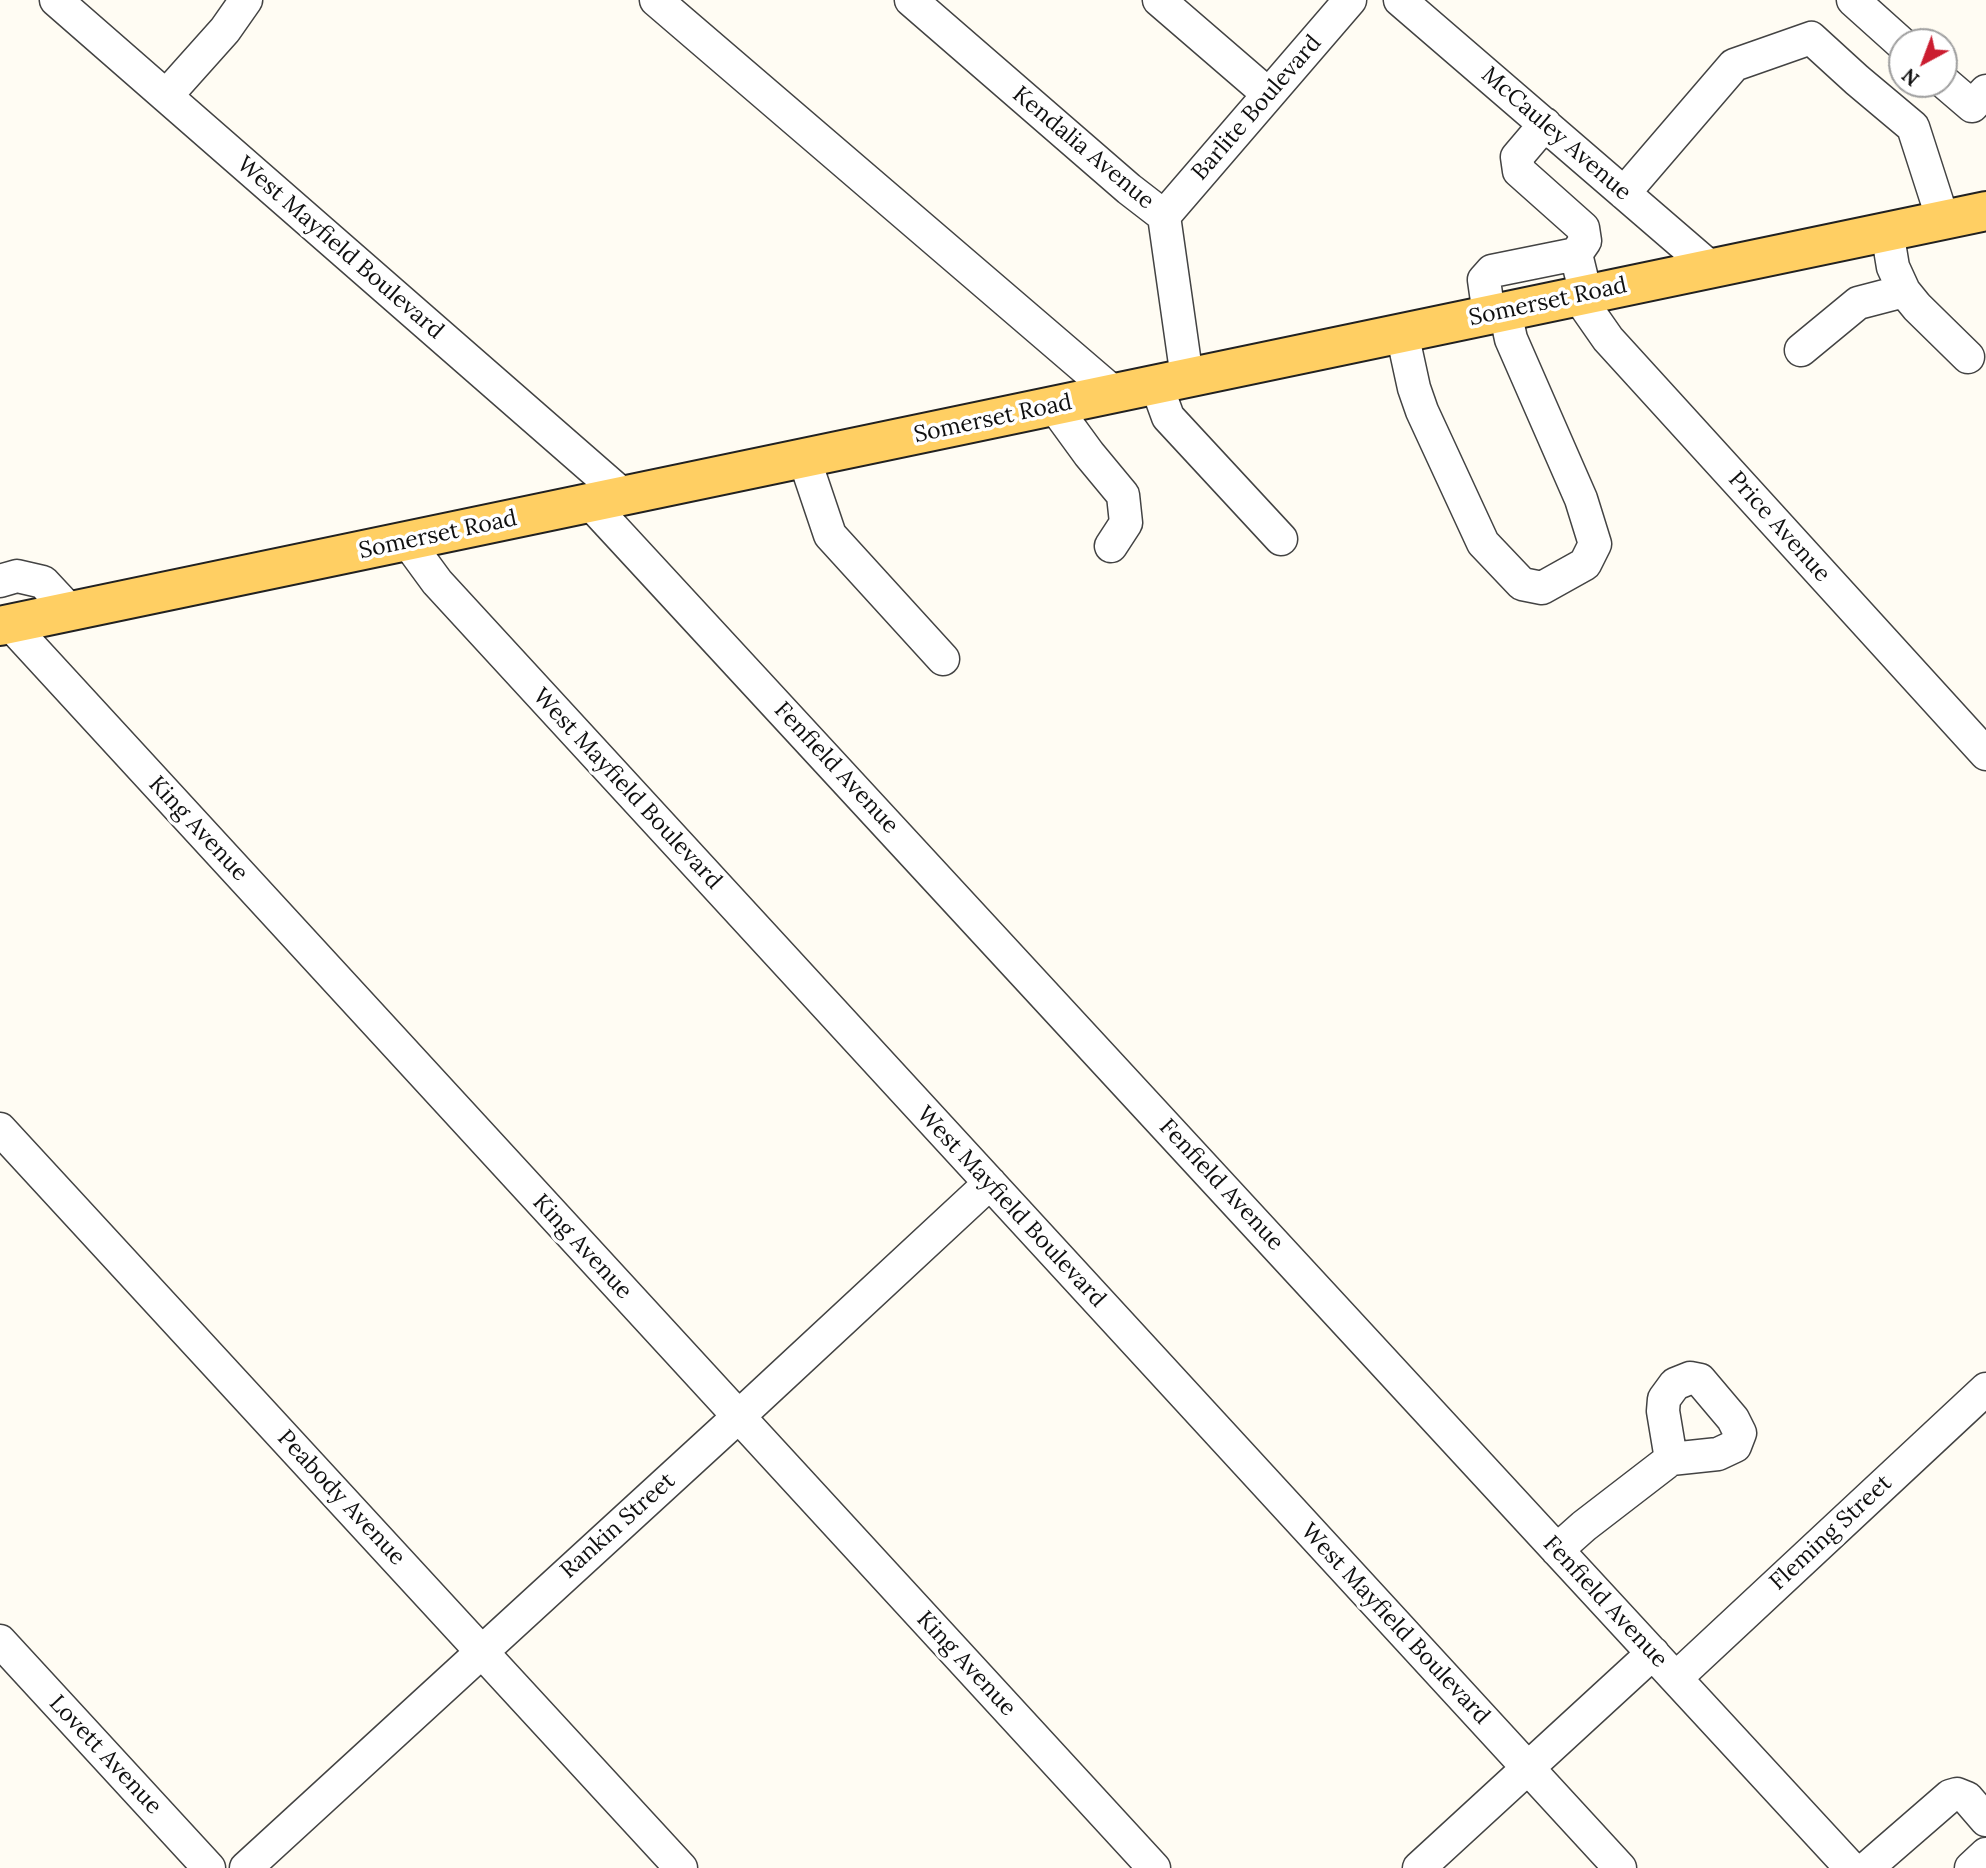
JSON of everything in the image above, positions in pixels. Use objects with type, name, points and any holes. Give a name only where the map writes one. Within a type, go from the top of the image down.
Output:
[{"type":"main road","name":"Somerset Road","points":[[5,625],[1986,211]]},
{"type":"street","name":"West Mayfield Boulevard","points":[[56,0],[166,96],[607,499]]},
{"type":"street","points":[[166,96],[225,30],[246,0]]},
{"type":"street","points":[[656,0],[1114,393]]},
{"type":"street","name":"Kendalia Avenue","points":[[911,0],[1129,189],[1164,216],[1171,381],[1168,417],[1281,539]]},
{"type":"street","points":[[1158,0],[1268,94]]},
{"type":"street","name":"Barlite Boulevard","points":[[1164,216],[1350,0]]},
{"type":"street","name":"McCauley Avenue","points":[[1400,0],[1711,268]]},
{"type":"street","points":[[1853,0],[1888,31]]},
{"type":"street","points":[[1624,193],[1734,65],[1811,38],[1913,127],[1943,220]]},
{"type":"street","points":[[1958,94],[1972,106],[1986,91]]},
{"type":"street","points":[[1402,333],[1422,411],[1483,543],[1522,584],[1542,588],[1585,564],[1595,544],[1581,499],[1484,280],[1492,271],[1576,254],[1585,242],[1583,228],[1519,171],[1517,157],[1545,124]]},
{"type":"street","points":[[1887,231],[1893,267],[1904,290],[1917,307],[1968,357]]},
{"type":"street","points":[[1576,254],[1582,295]]},
{"type":"street","points":[[1801,350],[1858,303],[1904,290]]},
{"type":"street","name":"Price Avenue","points":[[1582,295],[1608,339],[1986,754]]},
{"type":"street","points":[[1054,406],[1123,495],[1126,523],[1111,546]]},
{"type":"street","points":[[804,458],[830,535],[943,659]]},
{"type":"street","name":"Fenfield Avenue","points":[[607,499],[1558,1550],[1851,1868]]},
{"type":"street","name":"West Mayfield Boulevard","points":[[407,541],[437,582],[1620,1868]]},
{"type":"street","points":[[0,582],[17,576],[43,582],[71,612]]},
{"type":"street","name":"King Avenue","points":[[5,625],[1154,1868]]},
{"type":"street","name":"Peabody Avenue","points":[[0,1129],[681,1868]]},
{"type":"street","name":"Rankin Street","points":[[246,1868],[990,1183]]},
{"type":"street","name":"Fleming Street","points":[[1676,1678],[1986,1389]]},
{"type":"street","points":[[1558,1550],[1584,1526],[1671,1459]]},
{"type":"street","name":"Lovett Avenue","points":[[0,1641],[209,1868]]},
{"type":"street","points":[[1419,1868],[1653,1653]]},
{"type":"street","points":[[1886,1862],[1950,1796],[1957,1794],[1967,1798],[1986,1820]]},
{"type":"street","points":[[1970,1868],[1986,1854]]}]
